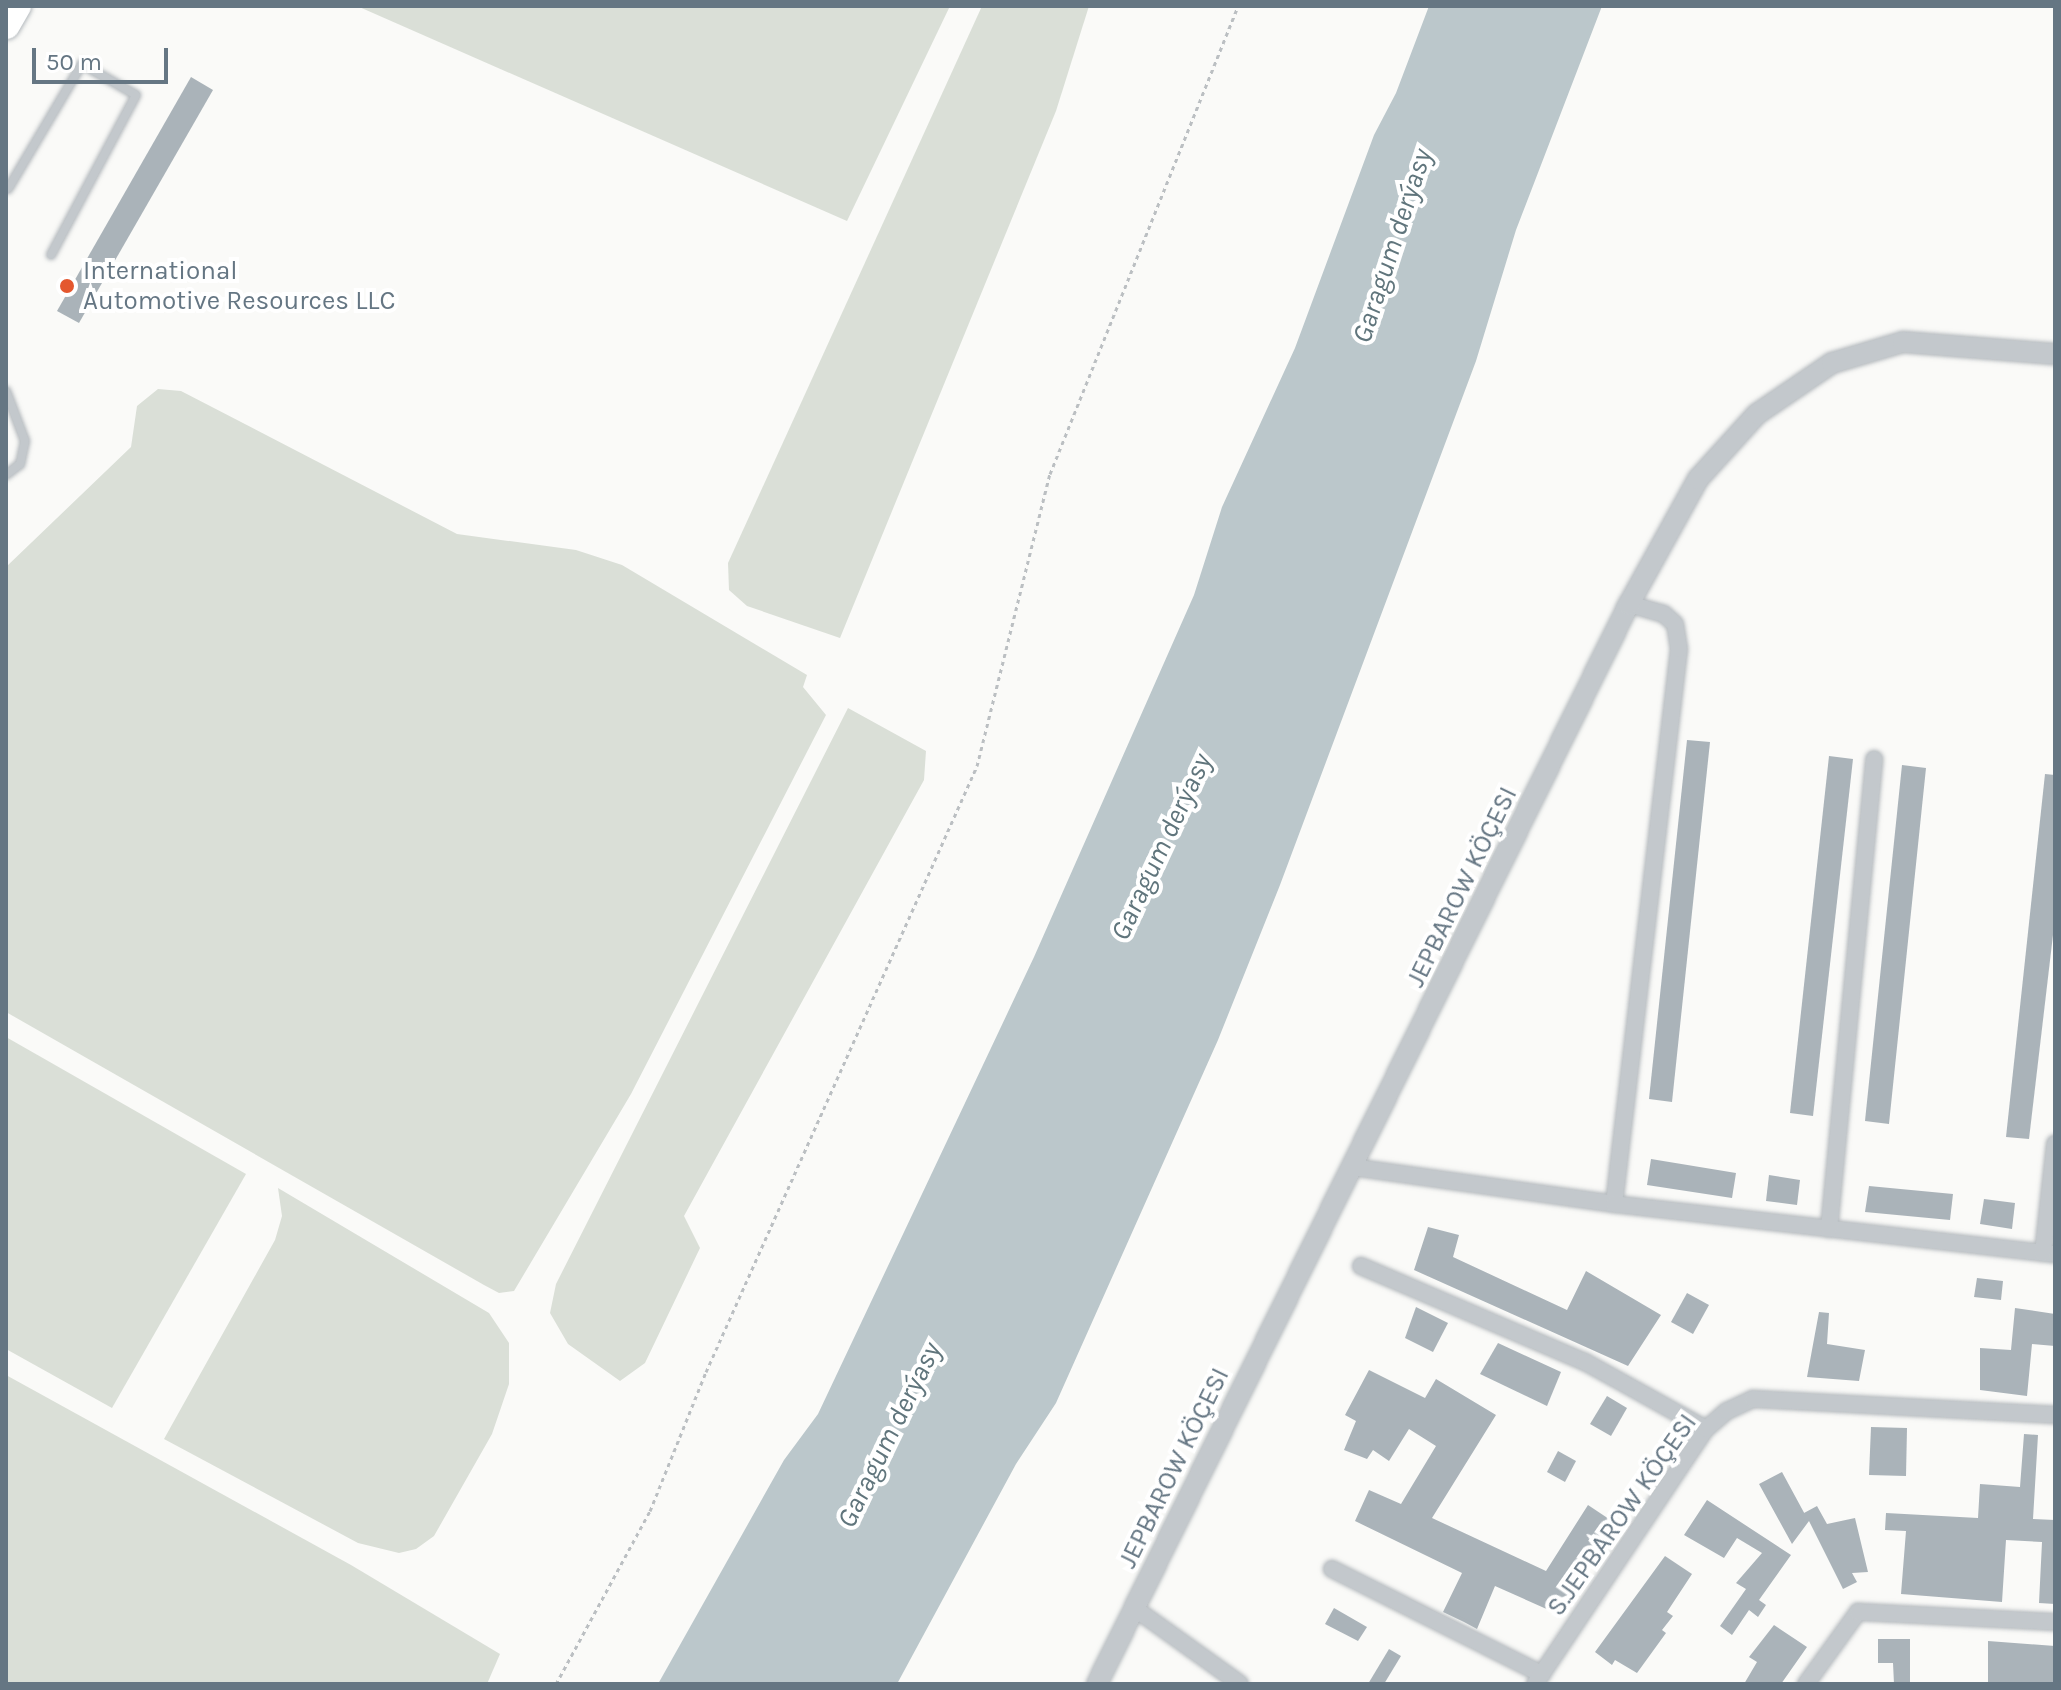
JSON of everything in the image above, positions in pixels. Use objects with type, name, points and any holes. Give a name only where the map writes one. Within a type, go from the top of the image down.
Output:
[{"type":"highway","points":[[6,25],[17,6]]},
{"type":"street","name":"JEPBAROW KÖÇESI","points":[[1097,1684],[1629,604],[1698,479],[1757,414],[1832,363],[1903,342],[2055,354]]},
{"type":"street","points":[[1614,1204],[1679,649],[1675,624],[1664,614],[1629,604]]},
{"type":"street","points":[[1829,1229],[1874,759]]},
{"type":"street","points":[[1352,1167],[1614,1204],[2049,1254],[2055,1144]]},
{"type":"street","points":[[1361,1266],[1585,1362],[1706,1429]]},
{"type":"street","name":"S.JEPBAROW KÖÇESI","points":[[1539,1679],[1706,1429],[1727,1411],[1753,1399],[2055,1415]]},
{"type":"street","points":[[1332,1569],[1539,1679]]},
{"type":"street","points":[[1134,1608],[1240,1684]]},
{"type":"street","points":[[1806,1684],[1858,1612],[2055,1622]]},
{"type":"lane","points":[[8,189],[82,64],[136,95],[51,255]]},
{"type":"lane","points":[[6,391],[25,441],[20,464],[6,475]]},
{"type":"path","points":[[556,1684],[650,1511],[706,1372],[977,766],[1050,474],[1238,6]]},
{"type":"shaded area","points":[[357,6],[950,6],[847,221]]},
{"type":"shaded area","points":[[982,6],[1089,6],[1056,111],[840,638],[747,606],[729,590],[728,563]]},
{"type":"shaded area","points":[[158,389],[181,391],[457,534],[576,550],[622,565],[807,675],[803,687],[826,715],[631,1094],[514,1291],[499,1293],[484,1285],[6,1012],[6,567],[131,447],[137,406]]},
{"type":"shaded area","points":[[848,708],[926,751],[924,780],[684,1216],[700,1248],[645,1363],[620,1381],[568,1344],[550,1313],[556,1284]]},
{"type":"shaded area","points":[[6,1037],[246,1174],[112,1408],[6,1349]]},
{"type":"shaded area","points":[[278,1188],[489,1313],[509,1343],[509,1384],[492,1434],[434,1536],[416,1549],[399,1553],[358,1543],[164,1439],[275,1240],[282,1216]]},
{"type":"shaded area","points":[[6,1375],[351,1565],[500,1654],[487,1684],[6,1684]]},
{"type":"water","name":"Garagum derýasy","points":[[1429,6],[1602,6],[1516,230],[1476,361],[1280,885],[1218,1040],[1056,1403],[1016,1464],[897,1684],[658,1684],[784,1460],[818,1414],[1034,957],[1194,595],[1222,507],[1295,348],[1374,135],[1396,93]]},
{"type":"building","points":[[191,77],[213,90],[79,323],[57,311]]},
{"type":"building","points":[[1687,740],[1710,742],[1672,1102],[1649,1099]]},
{"type":"building","points":[[1829,756],[1853,759],[1813,1116],[1790,1113]]},
{"type":"building","points":[[1902,765],[1926,768],[1889,1124],[1865,1121]]},
{"type":"building","points":[[2045,774],[2055,775],[2055,918],[2029,1139],[2006,1137]]},
{"type":"building","points":[[1651,1159],[1736,1173],[1732,1198],[1647,1185]]},
{"type":"building","points":[[1769,1175],[1800,1180],[1797,1205],[1766,1201]]},
{"type":"building","points":[[1869,1186],[1953,1194],[1950,1220],[1865,1212]]},
{"type":"building","points":[[1984,1199],[2015,1203],[2012,1229],[1980,1224]]},
{"type":"building","points":[[1428,1227],[1459,1235],[1453,1257],[1567,1310],[1586,1271],[1661,1315],[1628,1366],[1414,1270]]},
{"type":"building","points":[[1977,1278],[2003,1281],[2001,1300],[1974,1297]]},
{"type":"building","points":[[1687,1293],[1709,1305],[1693,1334],[1671,1322]]},
{"type":"building","points":[[1416,1307],[1448,1323],[1433,1352],[1405,1338]]},
{"type":"building","points":[[2015,1308],[2055,1314],[2055,1346],[2032,1344],[2027,1396],[1980,1390],[1980,1348],[2011,1350]]},
{"type":"building","points":[[1819,1312],[1829,1313],[1827,1344],[1865,1350],[1859,1381],[1807,1377]]},
{"type":"building","points":[[1498,1343],[1561,1372],[1547,1406],[1480,1374]]},
{"type":"building","points":[[1369,1370],[1425,1398],[1436,1379],[1496,1415],[1432,1518],[1546,1571],[1588,1505],[1621,1527],[1607,1548],[1603,1545],[1560,1615],[1495,1586],[1477,1629],[1443,1612],[1462,1573],[1355,1521],[1369,1490],[1401,1504],[1436,1446],[1409,1429],[1389,1461],[1373,1450],[1367,1459],[1344,1450],[1356,1421],[1345,1415]]},
{"type":"building","points":[[1607,1396],[1627,1408],[1611,1436],[1590,1424]]},
{"type":"building","points":[[1871,1427],[1907,1428],[1906,1476],[1869,1475]]},
{"type":"building","points":[[2024,1434],[2038,1435],[2033,1519],[2055,1520],[2055,1604],[2039,1603],[2042,1542],[2006,1540],[2002,1602],[1901,1594],[1906,1531],[1885,1530],[1886,1513],[1978,1518],[1980,1484],[2020,1487]]},
{"type":"building","points":[[1558,1451],[1576,1461],[1565,1482],[1547,1472]]},
{"type":"building","points":[[1782,1472],[1804,1513],[1817,1506],[1827,1524],[1855,1518],[1868,1572],[1852,1573],[1857,1582],[1843,1589],[1809,1521],[1792,1544],[1759,1484]]},
{"type":"building","points":[[1707,1500],[1791,1555],[1759,1600],[1766,1605],[1758,1617],[1749,1610],[1732,1635],[1720,1626],[1746,1589],[1736,1583],[1762,1553],[1737,1538],[1724,1558],[1684,1535]]},
{"type":"building","points":[[1665,1556],[1692,1574],[1667,1612],[1673,1616],[1662,1630],[1666,1633],[1637,1673],[1615,1660],[1612,1665],[1595,1652]]},
{"type":"building","points":[[1334,1608],[1367,1627],[1358,1641],[1325,1624]]},
{"type":"building","points":[[1774,1625],[1807,1647],[1781,1684],[1744,1684],[1757,1662],[1749,1657]]},
{"type":"building","points":[[1878,1639],[1910,1639],[1910,1684],[1894,1684],[1893,1663],[1878,1663]]},
{"type":"building","points":[[1988,1641],[2055,1646],[2055,1684],[1988,1684]]},
{"type":"building","points":[[1389,1649],[1401,1656],[1384,1684],[1368,1684]]},
{"type":"place","name":"International Automotive Resources LLC","points":[[67,286]]}]
